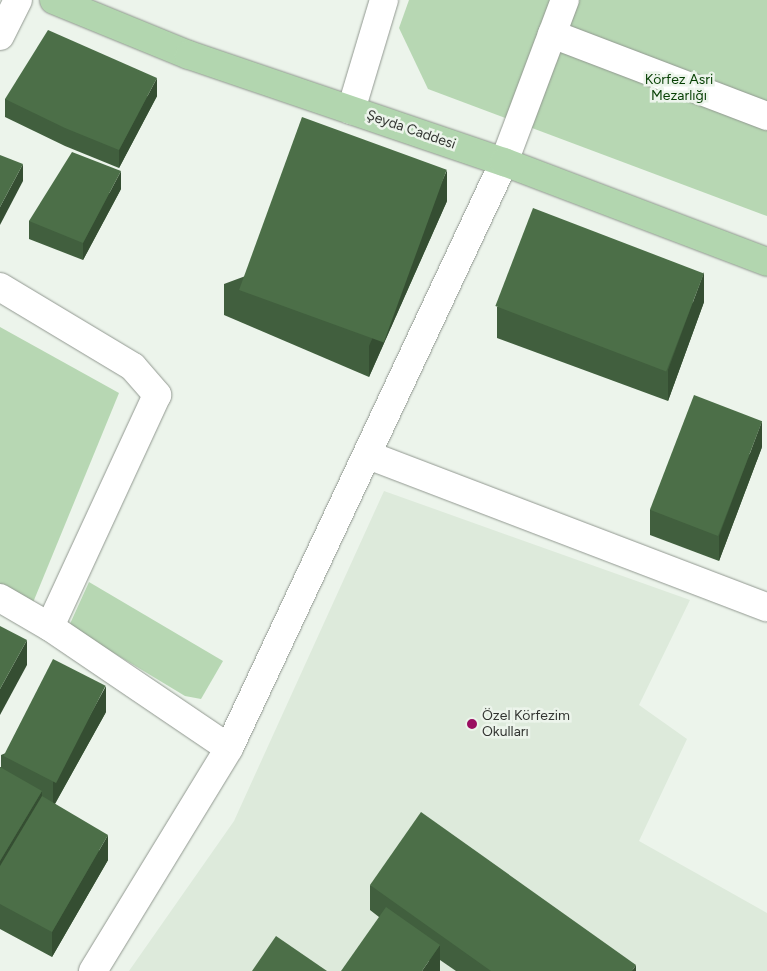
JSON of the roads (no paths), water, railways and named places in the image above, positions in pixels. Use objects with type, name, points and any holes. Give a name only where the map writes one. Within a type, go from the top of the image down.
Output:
[{"type":"main road","name":"Şeyda Caddesi","points":[[55,0],[189,55],[504,162],[767,262]]},
{"type":"street","points":[[0,36],[18,0]]},
{"type":"street","points":[[351,110],[384,0]]},
{"type":"street","points":[[93,971],[229,748],[504,162],[565,0]]},
{"type":"street","points":[[552,34],[767,116]]},
{"type":"street","points":[[0,287],[133,367],[157,395],[50,627]]},
{"type":"street","points":[[368,455],[767,607]]},
{"type":"street","points":[[0,598],[50,627],[229,748]]},
{"type":"place","name":"Özel Körfezim Okulları","points":[[472,724]]},
{"type":"park label","name":"Körfez Asri Mezarlığı","points":[[679,88]]}]
